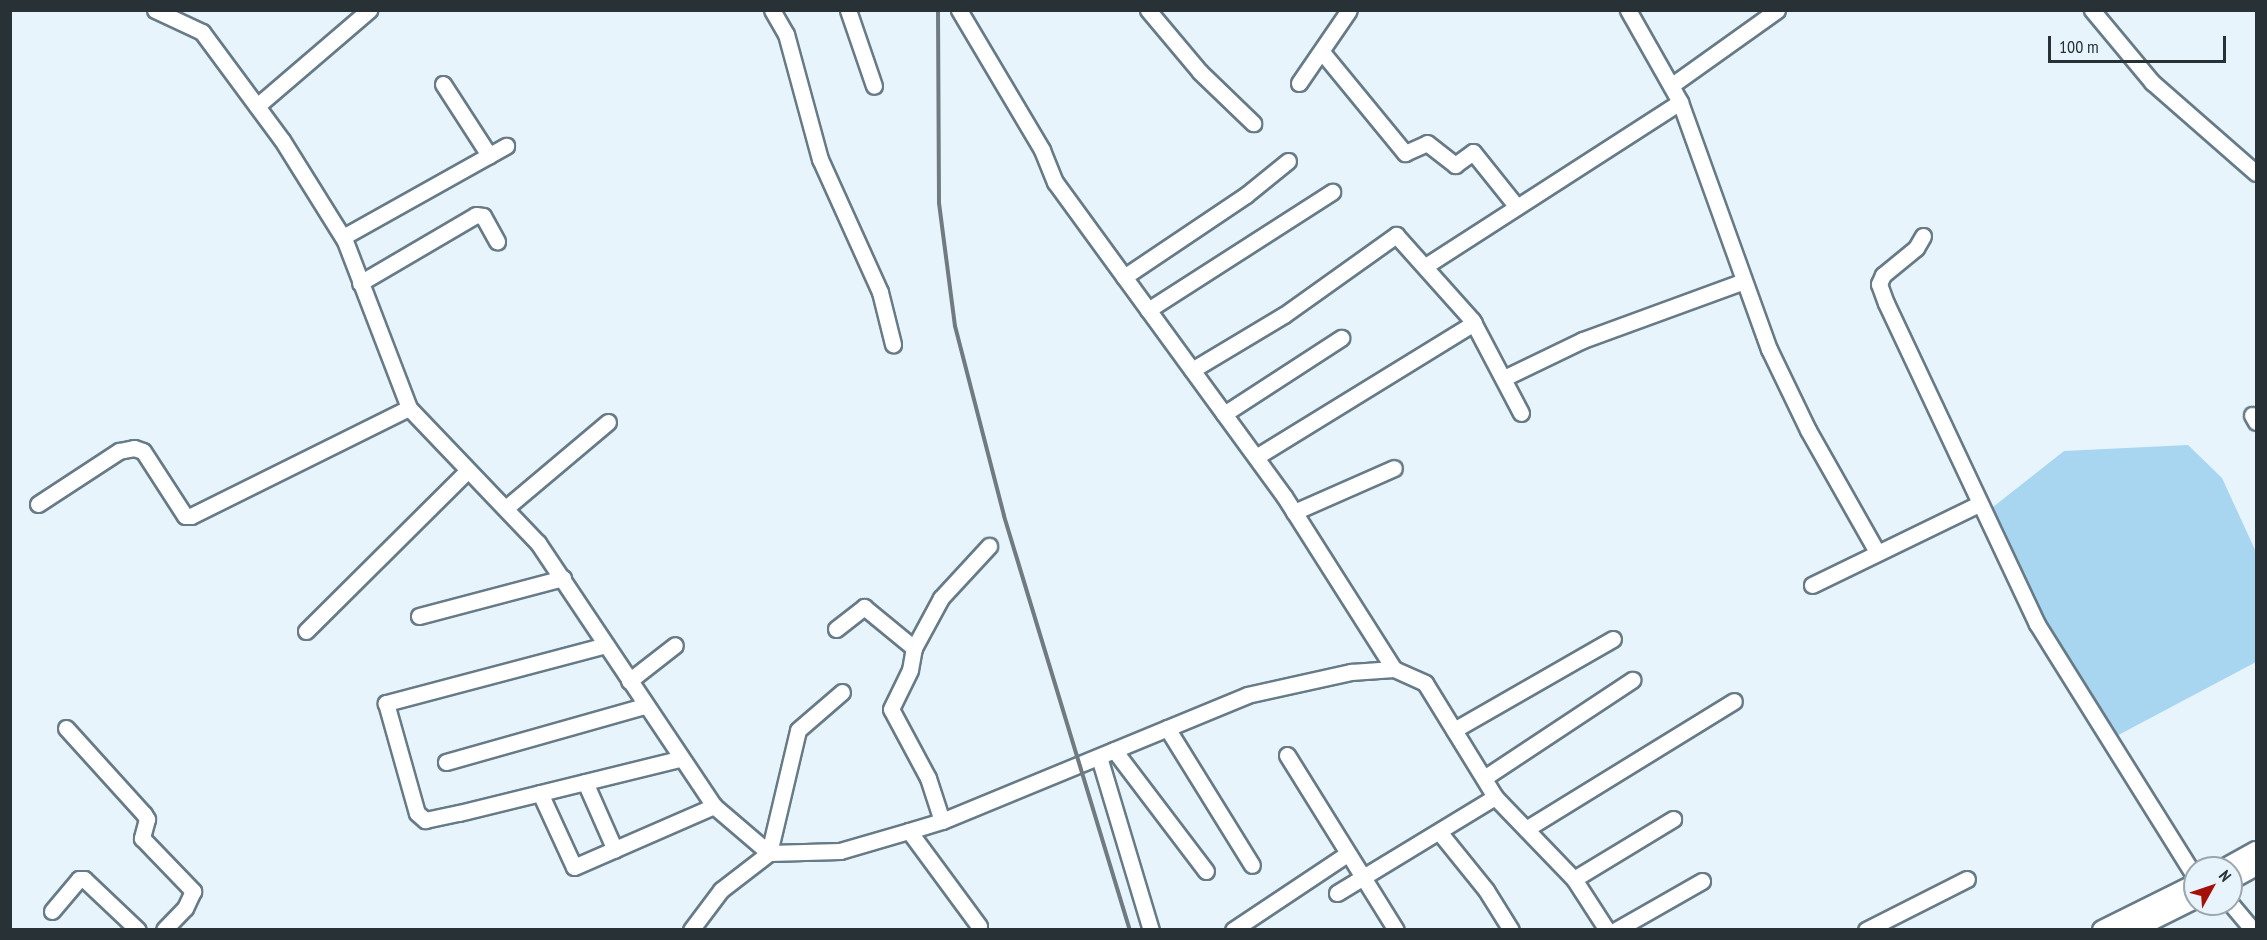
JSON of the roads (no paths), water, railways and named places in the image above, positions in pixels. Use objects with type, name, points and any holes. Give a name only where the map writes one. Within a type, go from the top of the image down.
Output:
[{"type":"main road","points":[[2102,930],[2183,890]]},
{"type":"main road","points":[[2133,930],[2183,904]]},
{"type":"street","points":[[155,10],[202,32],[257,106],[343,237],[409,408],[467,471],[507,507],[563,578],[679,759],[714,806],[769,853]]},
{"type":"street","points":[[257,106],[369,10]]},
{"type":"street","points":[[772,10],[786,34],[820,159],[880,292],[893,344]]},
{"type":"street","points":[[848,10],[874,86]]},
{"type":"street","points":[[1148,10],[1200,72],[1253,123]]},
{"type":"street","points":[[1299,82],[1350,10]]},
{"type":"street","points":[[1628,10],[1672,84],[1680,102],[1769,349],[1808,430],[1877,552]]},
{"type":"street","points":[[1672,84],[1777,10]]},
{"type":"street","points":[[2092,10],[2152,82],[2256,173]]},
{"type":"street","points":[[960,11],[1042,150],[1055,182],[1256,457],[1294,512],[1394,669]]},
{"type":"street","points":[[1322,52],[1405,153],[1427,143],[1455,165],[1473,152],[1517,207]]},
{"type":"street","points":[[443,84],[489,155]]},
{"type":"street","points":[[1427,265],[1680,102]]},
{"type":"street","points":[[343,237],[506,146]]},
{"type":"street","points":[[1124,276],[1246,195],[1288,161]]},
{"type":"street","points":[[1148,310],[1332,192]]},
{"type":"street","points":[[360,283],[476,215],[483,216],[497,241]]},
{"type":"street","points":[[1192,370],[1284,315],[1396,235],[1427,265],[1474,323],[1521,413]]},
{"type":"street","points":[[1923,236],[1917,248],[1883,275],[1879,284],[1979,504],[2037,624],[2183,858]]},
{"type":"street","points":[[1504,378],[1583,340],[1744,281]]},
{"type":"street","points":[[1256,457],[1474,323]]},
{"type":"street","points":[[1224,414],[1341,338]]},
{"type":"street","points":[[38,504],[119,451],[134,448],[143,451],[185,516],[190,516],[409,408]]},
{"type":"street","points":[[507,507],[608,422]]},
{"type":"street","points":[[1294,512],[1394,468]]},
{"type":"street","points":[[306,631],[467,471]]},
{"type":"street","points":[[1812,585],[1979,504]]},
{"type":"street","points":[[942,821],[928,778],[891,708],[908,676],[914,648],[941,598],[989,546]]},
{"type":"street","points":[[419,616],[563,578]]},
{"type":"street","points":[[836,629],[864,607],[914,648]]},
{"type":"street","points":[[1454,730],[1613,639]]},
{"type":"street","points":[[606,645],[386,703],[417,813],[425,820],[679,759]]},
{"type":"street","points":[[629,681],[675,645]]},
{"type":"street","points":[[691,930],[721,890],[769,853],[840,851],[909,831],[942,821],[1247,695],[1351,672],[1394,669],[1425,683],[1495,797],[1574,879],[1607,930]]},
{"type":"street","points":[[1484,778],[1632,680]]},
{"type":"street","points":[[769,853],[798,730],[842,692]]},
{"type":"street","points":[[1526,830],[1734,701]]},
{"type":"street","points":[[446,762],[644,705]]},
{"type":"street","points":[[66,728],[144,814],[147,819],[142,838],[193,891],[192,899],[164,930]]},
{"type":"street","points":[[1167,728],[1252,865]]},
{"type":"street","points":[[1114,750],[1206,871]]},
{"type":"street","points":[[1287,755],[1396,930]]},
{"type":"street","points":[[1099,757],[1151,930]]},
{"type":"street","points":[[585,782],[615,849]]},
{"type":"street","points":[[540,794],[571,866],[714,806]]},
{"type":"street","points":[[1337,893],[1440,833],[1495,797]]},
{"type":"street","points":[[1574,879],[1673,819]]},
{"type":"street","points":[[909,831],[979,926]]},
{"type":"street","points":[[1440,833],[1486,891],[1511,930]]},
{"type":"street","points":[[1233,930],[1347,854]]},
{"type":"street","points":[[52,911],[79,879],[84,879],[138,930]]},
{"type":"street","points":[[1866,930],[1885,925],[1967,879]]},
{"type":"street","points":[[1616,930],[1702,881]]},
{"type":"street","points":[[2241,916],[2253,930]]},
{"type":"railway","points":[[938,10],[939,203],[955,326],[1004,516],[1130,930]]}]
